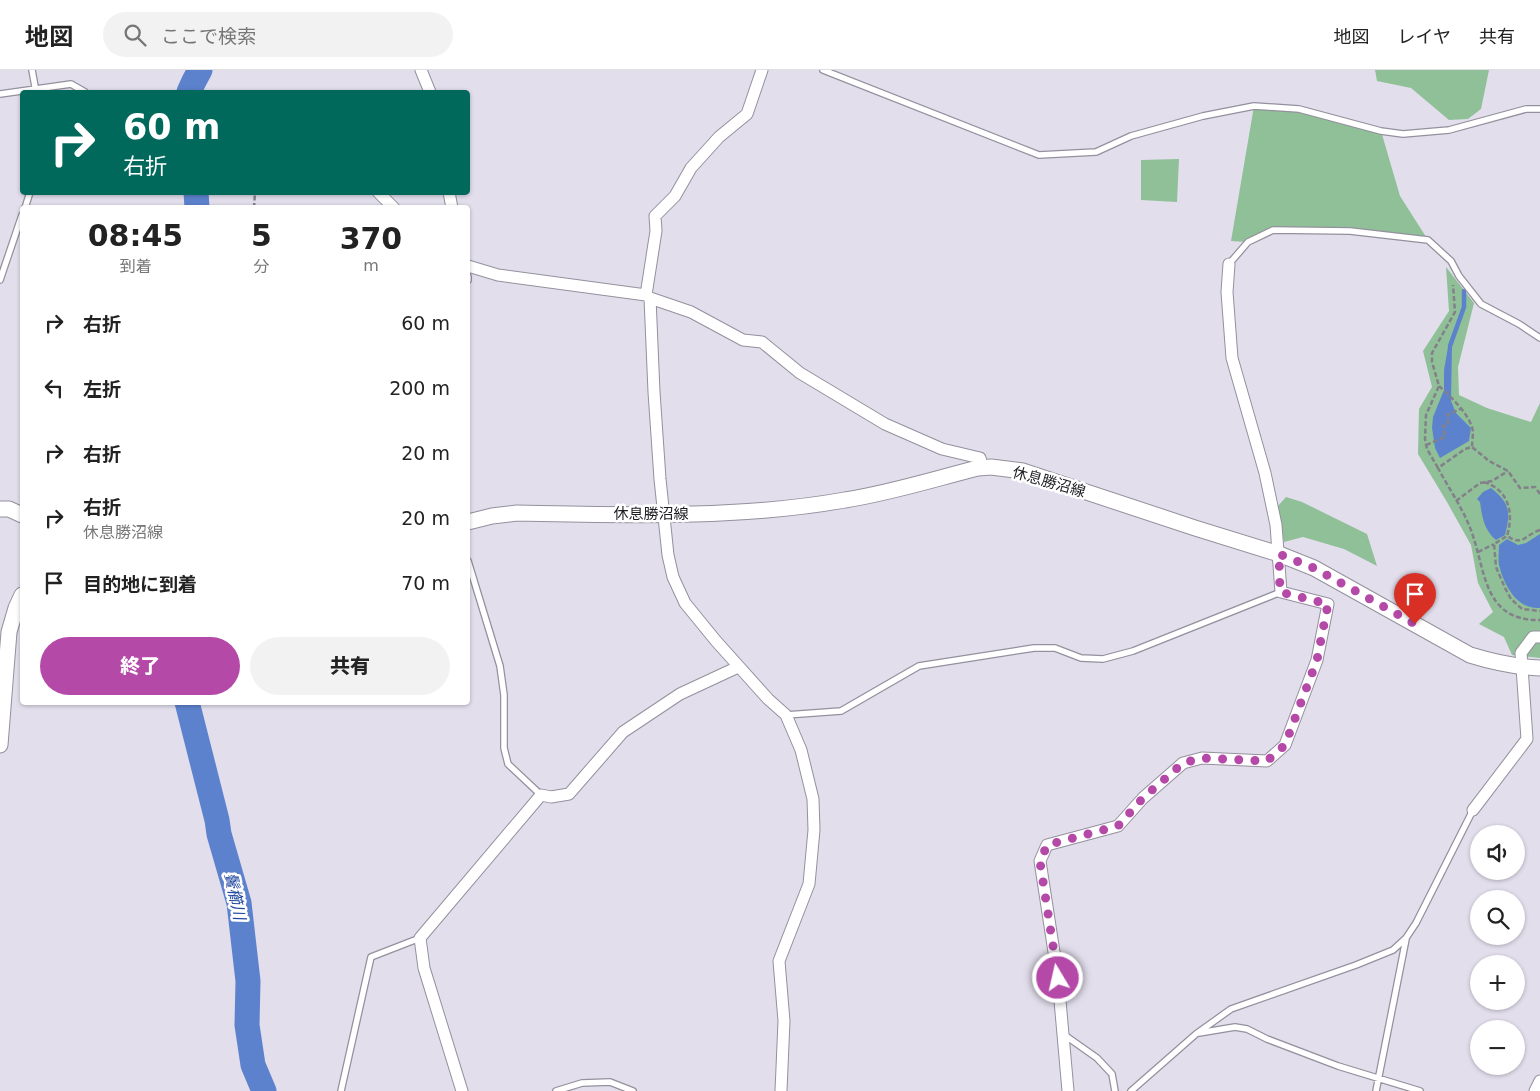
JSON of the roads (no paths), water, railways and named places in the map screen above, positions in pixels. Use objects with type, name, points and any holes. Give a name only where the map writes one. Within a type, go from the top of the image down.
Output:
[{"type":"main road","name":"休息勝沼線","points":[[470,522],[517,513],[719,514],[845,500],[983,468],[1023,471],[1279,554],[1314,568],[1470,655],[1522,667],[1540,668]]},
{"type":"main road","points":[[0,509],[9,509],[20,514]]},
{"type":"main road","points":[[0,744],[9,632],[20,599]]},
{"type":"street","points":[[421,70],[429,90]]},
{"type":"street","points":[[762,70],[747,114],[719,137],[691,168],[675,196],[656,216],[648,297],[664,514],[671,570],[685,603],[738,666],[768,699],[786,715],[801,750],[813,799],[814,830],[809,884],[779,962],[784,1020],[781,1091]]},
{"type":"street","points":[[381,195],[391,205]]},
{"type":"street","points":[[1068,1091],[1058,978],[1040,862],[1047,845],[1118,826],[1143,798],[1183,763],[1202,758],[1267,761],[1285,745],[1317,660],[1328,604],[1280,592],[1276,525],[1264,473],[1232,358],[1226,292],[1229,264]]},
{"type":"street","points":[[470,267],[498,275],[648,297],[691,312],[743,340],[762,342],[800,373],[866,414],[942,449],[980,458],[983,468]]},
{"type":"street","points":[[1473,810],[1527,739],[1521,653],[1533,637],[1540,637]]},
{"type":"street","points":[[462,1091],[424,968],[420,938],[541,795],[551,797],[568,794],[623,732],[680,694],[738,666]]},
{"type":"street","points":[[1535,1091],[1540,1081]]},
{"type":"lane","points":[[32,70],[36,90],[71,84],[82,90]]},
{"type":"lane","points":[[823,70],[1039,155],[1096,152],[1131,136],[1203,116],[1254,106],[1299,109],[1381,131],[1403,134],[1449,130],[1526,109],[1540,110]]},
{"type":"lane","points":[[0,94],[20,92]]},
{"type":"lane","points":[[0,280],[20,221]]},
{"type":"lane","points":[[1229,264],[1248,242],[1273,230],[1350,231],[1428,240],[1451,261],[1459,276],[1481,304],[1520,324],[1540,338]]},
{"type":"lane","points":[[470,568],[500,666],[504,695],[504,748],[508,764],[541,795]]},
{"type":"lane","points":[[786,715],[841,712],[919,666],[1034,648],[1055,648],[1081,658],[1103,659],[1133,651],[1280,592]]},
{"type":"lane","points":[[1131,1091],[1196,1034],[1231,1009],[1393,950],[1406,938],[1416,923],[1473,810]]},
{"type":"lane","points":[[341,1091],[371,957],[420,938]]},
{"type":"lane","points":[[1376,1091],[1406,938]]},
{"type":"lane","points":[[1196,1034],[1235,1027],[1247,1029],[1311,1056],[1420,1091]]},
{"type":"lane","points":[[1063,1033],[1097,1058],[1112,1074],[1115,1091]]},
{"type":"lane","points":[[556,1091],[582,1083],[610,1082],[633,1091]]},
{"type":"water","points":[[1452,346],[1451,401],[1456,413],[1471,428],[1469,441],[1440,458],[1435,448],[1432,428],[1433,417],[1444,390],[1444,370],[1448,347]]},
{"type":"water","points":[[1491,488],[1502,498],[1508,514],[1505,535],[1496,540],[1486,528],[1480,502],[1477,499],[1483,492]]},
{"type":"water","points":[[1540,534],[1540,608],[1532,608],[1518,601],[1508,588],[1499,565],[1499,545],[1507,539],[1518,545],[1526,543]]},
{"type":"waterway","name":"鬢櫛川","points":[[190,90],[200,70]]},
{"type":"waterway","name":"鬢櫛川","points":[[196,195],[197,205]]},
{"type":"waterway","points":[[1450,346],[1464,307],[1464,291]]},
{"type":"waterway","name":"鬢櫛川","points":[[188,705],[219,834],[239,903],[248,981],[247,1025],[253,1065],[264,1091]]}]
